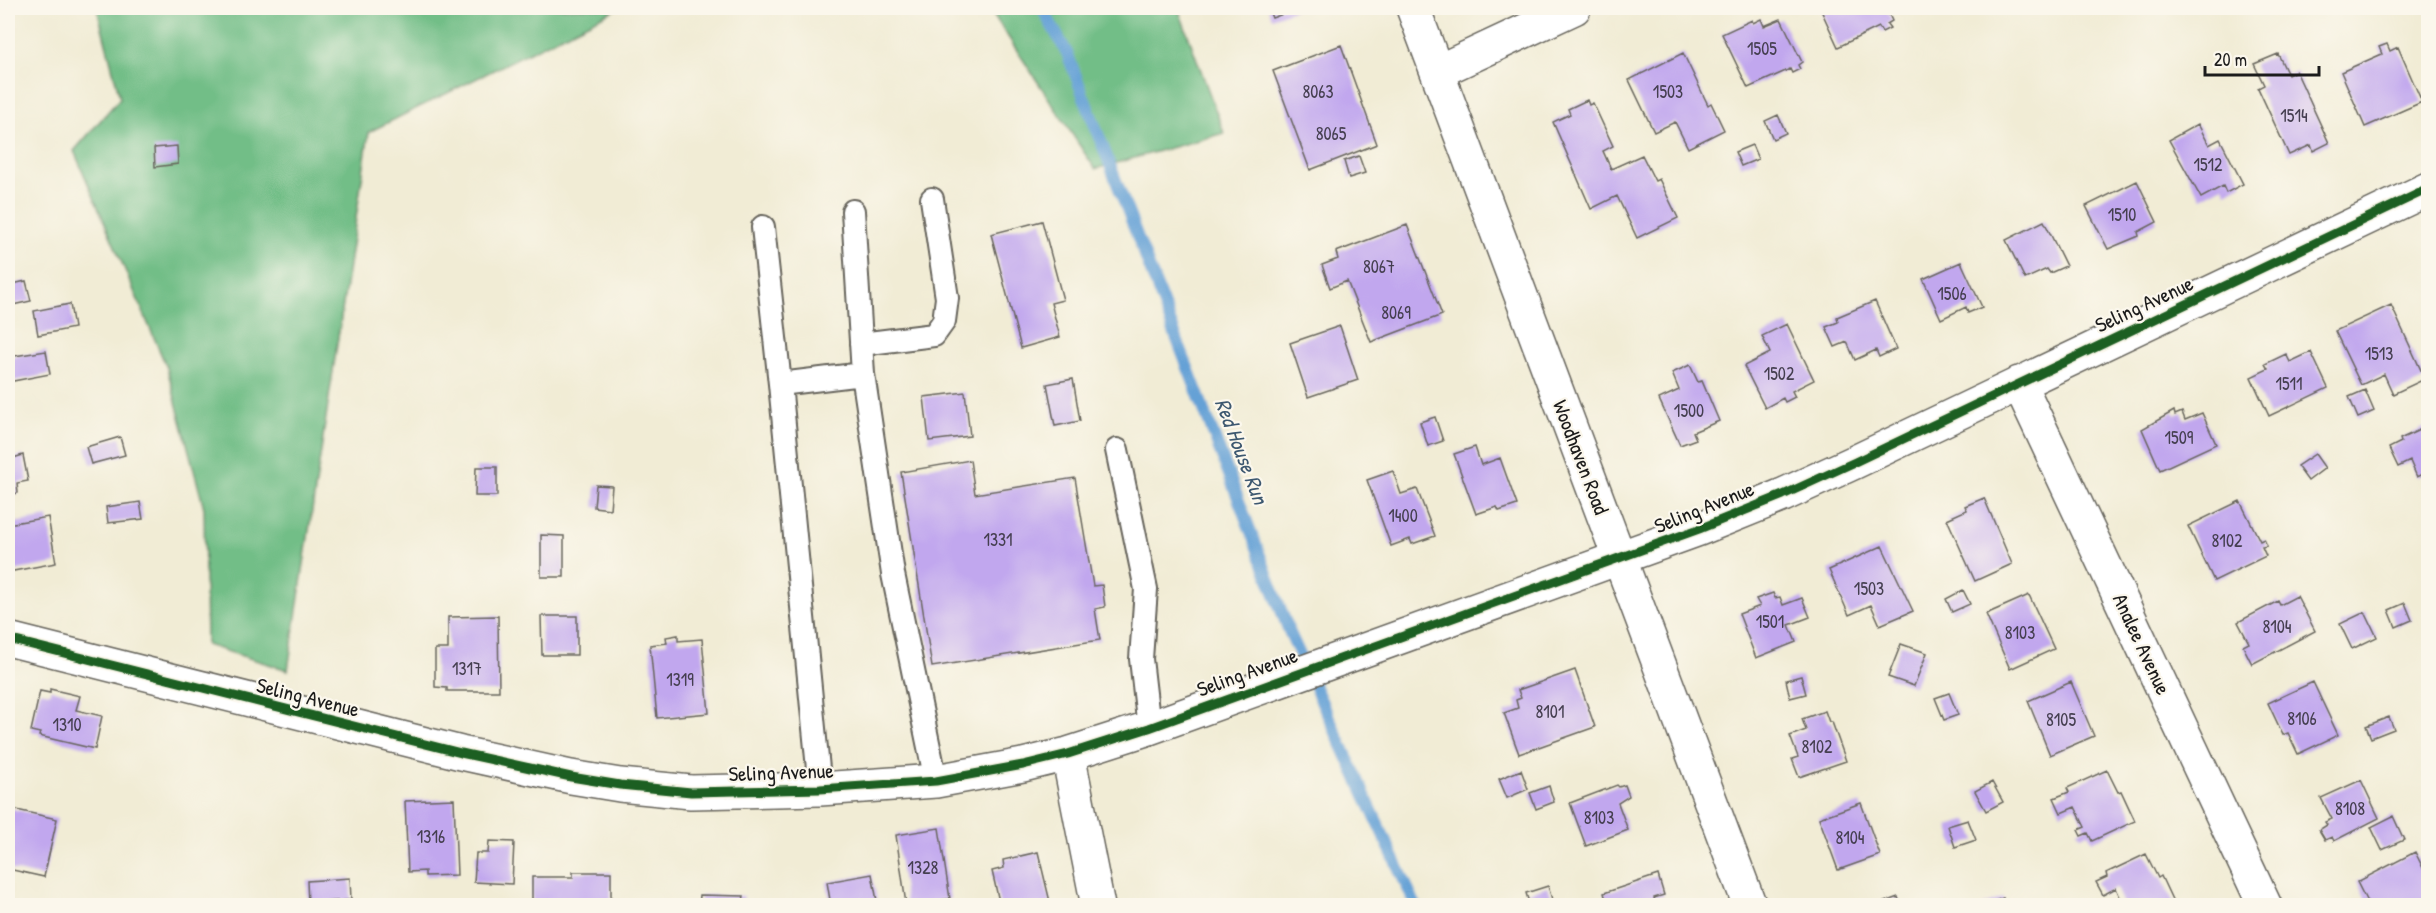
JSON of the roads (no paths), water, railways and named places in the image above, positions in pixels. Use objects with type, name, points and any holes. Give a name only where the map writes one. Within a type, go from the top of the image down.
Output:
[{"type":"street","name":"Woodhaven Road","points":[[1413,8],[1750,906]]},
{"type":"street","points":[[1437,72],[1574,8]]},
{"type":"street","name":"Seling Avenue","points":[[8,639],[461,753],[571,777],[620,785],[691,792],[820,789],[936,781],[1012,768],[1068,754],[1149,728],[1351,653],[1620,559],[1783,495],[2428,190]]},
{"type":"street","name":"Analee Avenue","points":[[2019,383],[2265,906]]},
{"type":"street","points":[[1068,754],[1098,906]]},
{"type":"lane","points":[[861,345],[934,335],[944,321],[947,298],[932,199]]},
{"type":"lane","points":[[853,211],[863,374],[893,574],[936,781]]},
{"type":"lane","points":[[763,227],[820,789]]},
{"type":"lane","points":[[780,384],[863,374]]},
{"type":"lane","points":[[1117,450],[1146,589],[1141,659],[1149,728]]},
{"type":"waterway","name":"Red House Run","points":[[1042,8],[1067,53],[1289,631],[1416,906]]}]
